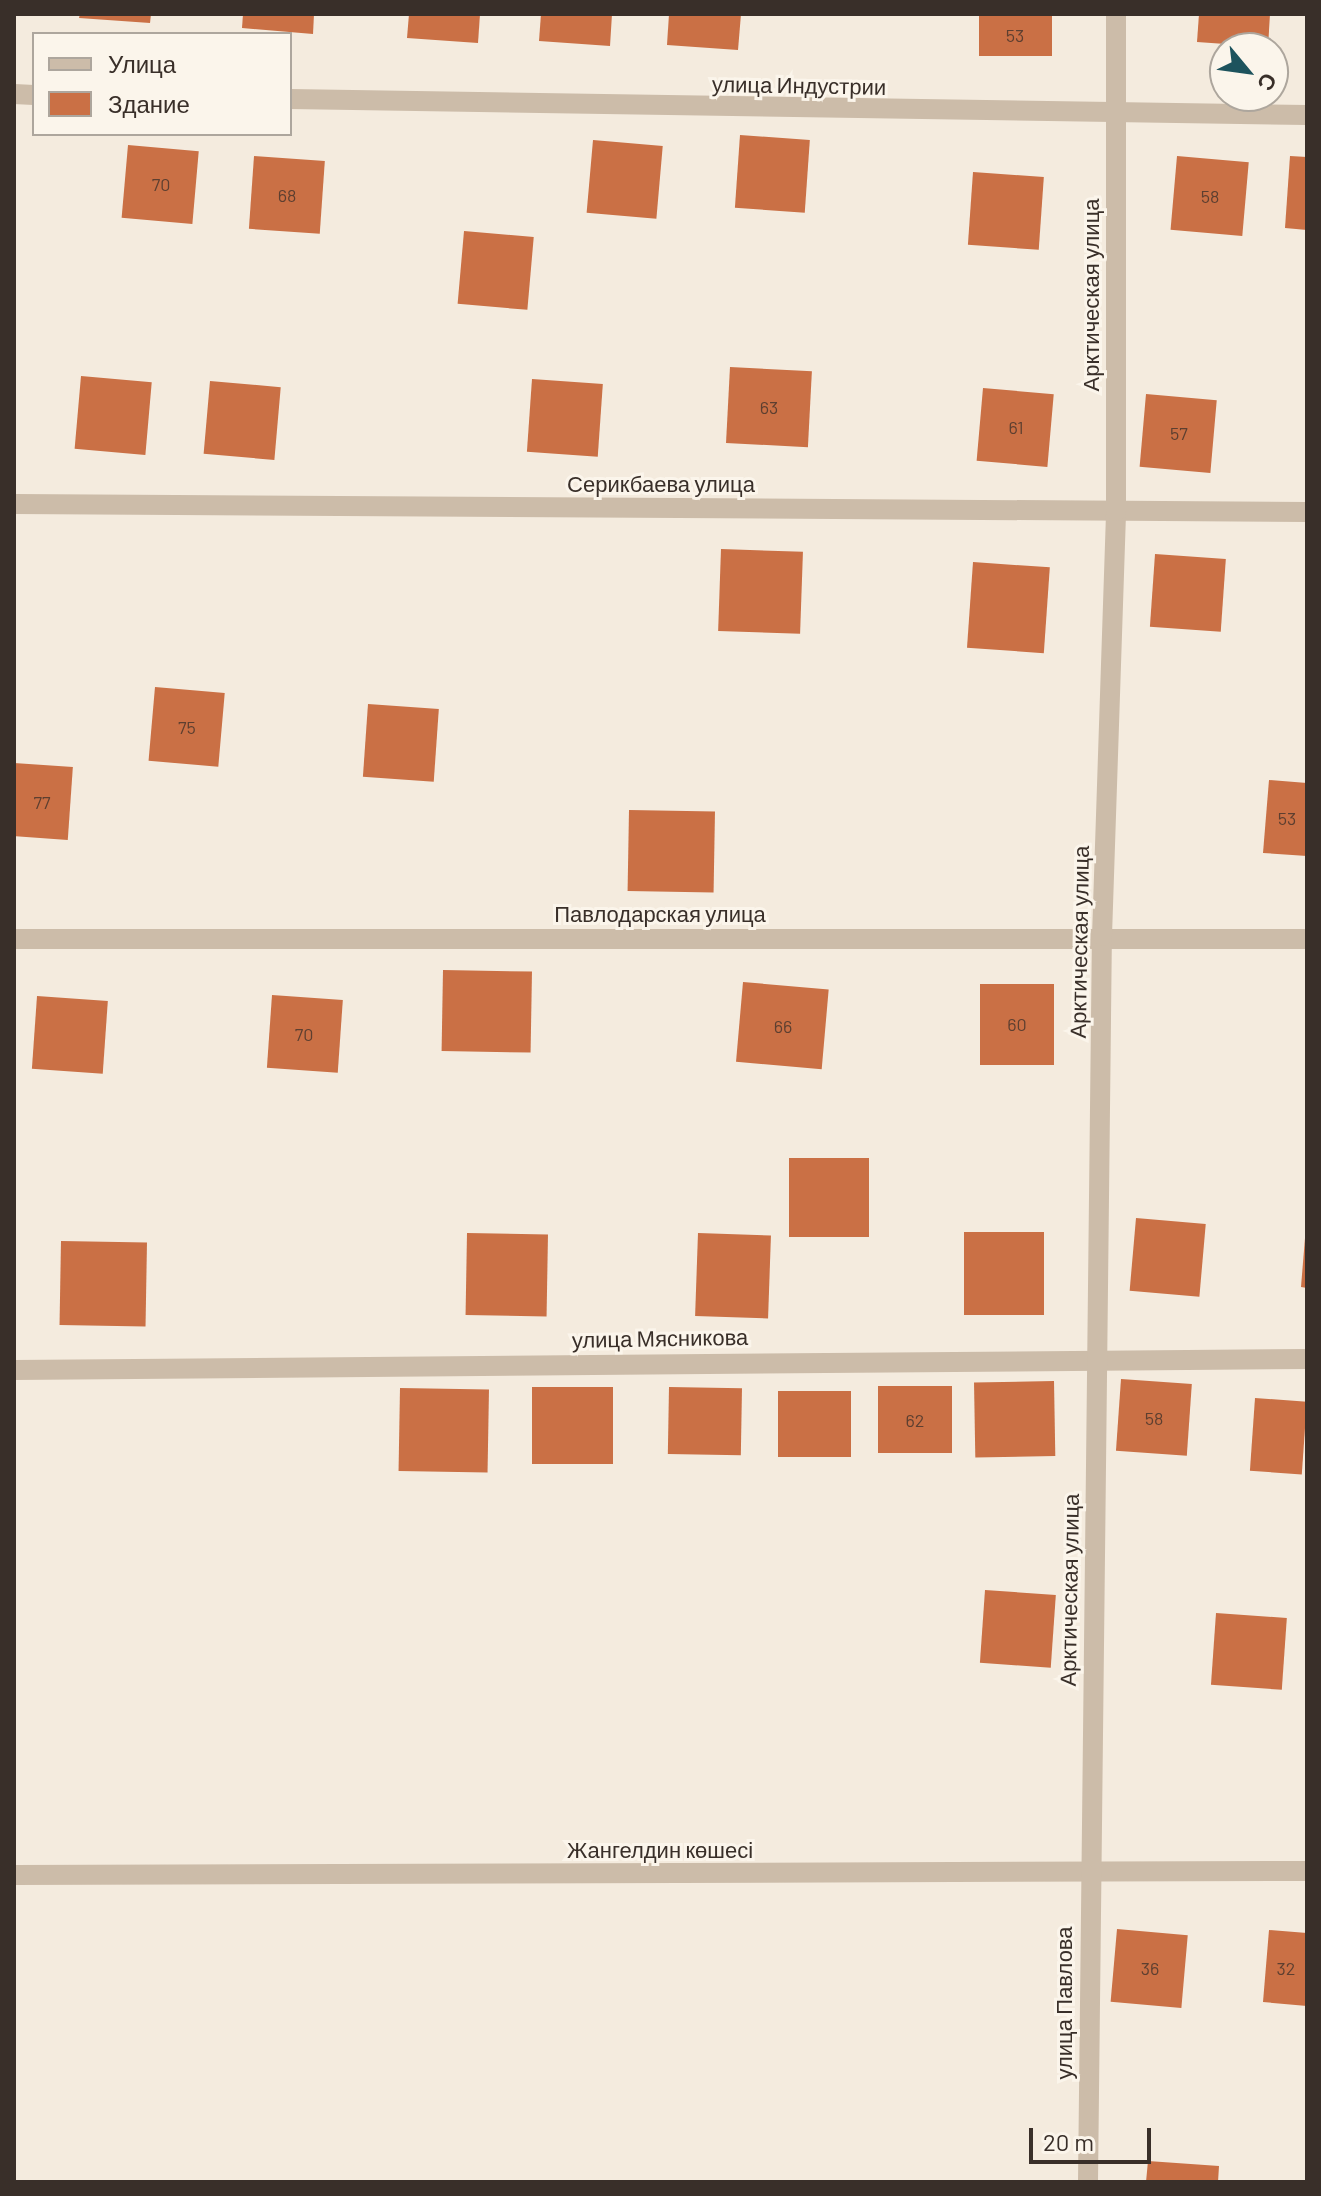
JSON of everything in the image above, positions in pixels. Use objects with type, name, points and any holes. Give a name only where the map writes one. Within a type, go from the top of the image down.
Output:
[{"type":"street","name":"Арктическая улица","points":[[1089,1872],[1102,936],[1116,511],[1116,14]]},
{"type":"street","name":"улица Индустрии","points":[[292,99],[1307,115]]},
{"type":"street","name":"Серикбаева улица","points":[[14,504],[1307,512]]},
{"type":"street","name":"Павлодарская улица","points":[[14,939],[1102,936],[1307,939]]},
{"type":"street","name":"улица Мясникова","points":[[14,1370],[1096,1357],[1307,1359]]},
{"type":"street","name":"Жангелдин көшесі","points":[[14,1875],[1307,1871]]},
{"type":"street","name":"улица Павлова","points":[[1088,2182],[1089,1872]]},
{"type":"building","points":[[80,14],[151,14],[150,23],[79,18]]},
{"type":"building","points":[[243,14],[314,14],[313,34],[242,28]]},
{"type":"building","points":[[409,14],[480,14],[478,43],[407,38]]},
{"type":"building","points":[[541,14],[612,14],[610,46],[539,41]]},
{"type":"building","points":[[669,14],[741,14],[738,50],[667,45]]},
{"type":"building","points":[[979,14],[1052,14],[1052,56],[979,56]]},
{"type":"building","points":[[1199,14],[1270,14],[1269,32],[1209,32],[1209,43],[1197,42]]},
{"type":"building","points":[[740,135],[810,140],[805,213],[735,208]]},
{"type":"building","points":[[593,140],[663,146],[656,219],[587,213]]},
{"type":"building","points":[[128,145],[199,151],[192,224],[122,218]]},
{"type":"building","points":[[254,156],[325,161],[320,234],[249,229]]},
{"type":"building","points":[[1177,156],[1249,162],[1242,236],[1171,230]]},
{"type":"building","points":[[1290,156],[1307,157],[1307,230],[1285,228]]},
{"type":"building","points":[[973,172],[1044,177],[1039,250],[968,245]]},
{"type":"building","points":[[464,231],[534,237],[527,310],[458,304]]},
{"type":"building","points":[[730,367],[812,371],[808,447],[726,443]]},
{"type":"building","points":[[81,376],[152,382],[145,455],[75,449]]},
{"type":"building","points":[[532,379],[603,384],[598,457],[527,452]]},
{"type":"building","points":[[210,381],[281,387],[274,460],[204,454]]},
{"type":"building","points":[[983,388],[1054,394],[1047,467],[977,461]]},
{"type":"building","points":[[1146,394],[1217,400],[1210,473],[1140,467]]},
{"type":"building","points":[[721,549],[803,552],[800,634],[718,631]]},
{"type":"building","points":[[1155,554],[1226,559],[1221,632],[1150,627]]},
{"type":"building","points":[[973,562],[1050,567],[1044,653],[967,648]]},
{"type":"building","points":[[155,687],[225,693],[218,767],[149,761]]},
{"type":"building","points":[[368,704],[439,709],[434,782],[363,777]]},
{"type":"building","points":[[14,763],[73,767],[68,840],[14,836]]},
{"type":"building","points":[[1269,780],[1307,783],[1307,856],[1263,853]]},
{"type":"building","points":[[629,810],[715,812],[714,892],[628,891]]},
{"type":"building","points":[[443,970],[532,972],[531,1053],[442,1051]]},
{"type":"building","points":[[743,982],[829,989],[822,1069],[736,1062]]},
{"type":"building","points":[[980,984],[1054,984],[1054,1065],[980,1065]]},
{"type":"building","points":[[272,995],[343,1000],[338,1073],[267,1068]]},
{"type":"building","points":[[37,996],[108,1001],[103,1074],[32,1069]]},
{"type":"building","points":[[789,1158],[869,1158],[869,1237],[789,1237]]},
{"type":"building","points":[[1136,1218],[1206,1224],[1199,1297],[1130,1291]]},
{"type":"building","points":[[964,1232],[1044,1232],[1044,1315],[964,1315]]},
{"type":"building","points":[[467,1233],[548,1234],[547,1316],[466,1315]]},
{"type":"building","points":[[698,1233],[771,1236],[768,1318],[695,1316]]},
{"type":"building","points":[[1307,1238],[1307,1288],[1301,1287]]},
{"type":"building","points":[[61,1241],[147,1243],[146,1326],[60,1325]]},
{"type":"building","points":[[1121,1379],[1192,1384],[1187,1456],[1116,1451]]},
{"type":"building","points":[[1054,1381],[1055,1456],[975,1457],[974,1382]]},
{"type":"building","points":[[878,1386],[952,1386],[952,1453],[878,1453]]},
{"type":"building","points":[[532,1387],[613,1387],[613,1464],[532,1464]]},
{"type":"building","points":[[669,1387],[742,1388],[741,1455],[668,1454]]},
{"type":"building","points":[[400,1388],[489,1390],[488,1473],[399,1471]]},
{"type":"building","points":[[778,1391],[851,1391],[851,1457],[778,1457]]},
{"type":"building","points":[[1255,1398],[1307,1402],[1302,1474],[1250,1471]]},
{"type":"building","points":[[985,1590],[1056,1595],[1051,1668],[980,1663]]},
{"type":"building","points":[[1216,1613],[1287,1618],[1282,1690],[1211,1685]]},
{"type":"building","points":[[1117,1929],[1188,1935],[1181,2008],[1111,2002]]},
{"type":"building","points":[[1269,1930],[1307,1933],[1307,2006],[1263,2002]]},
{"type":"building","points":[[1148,2161],[1219,2166],[1218,2182],[1146,2182]]}]
